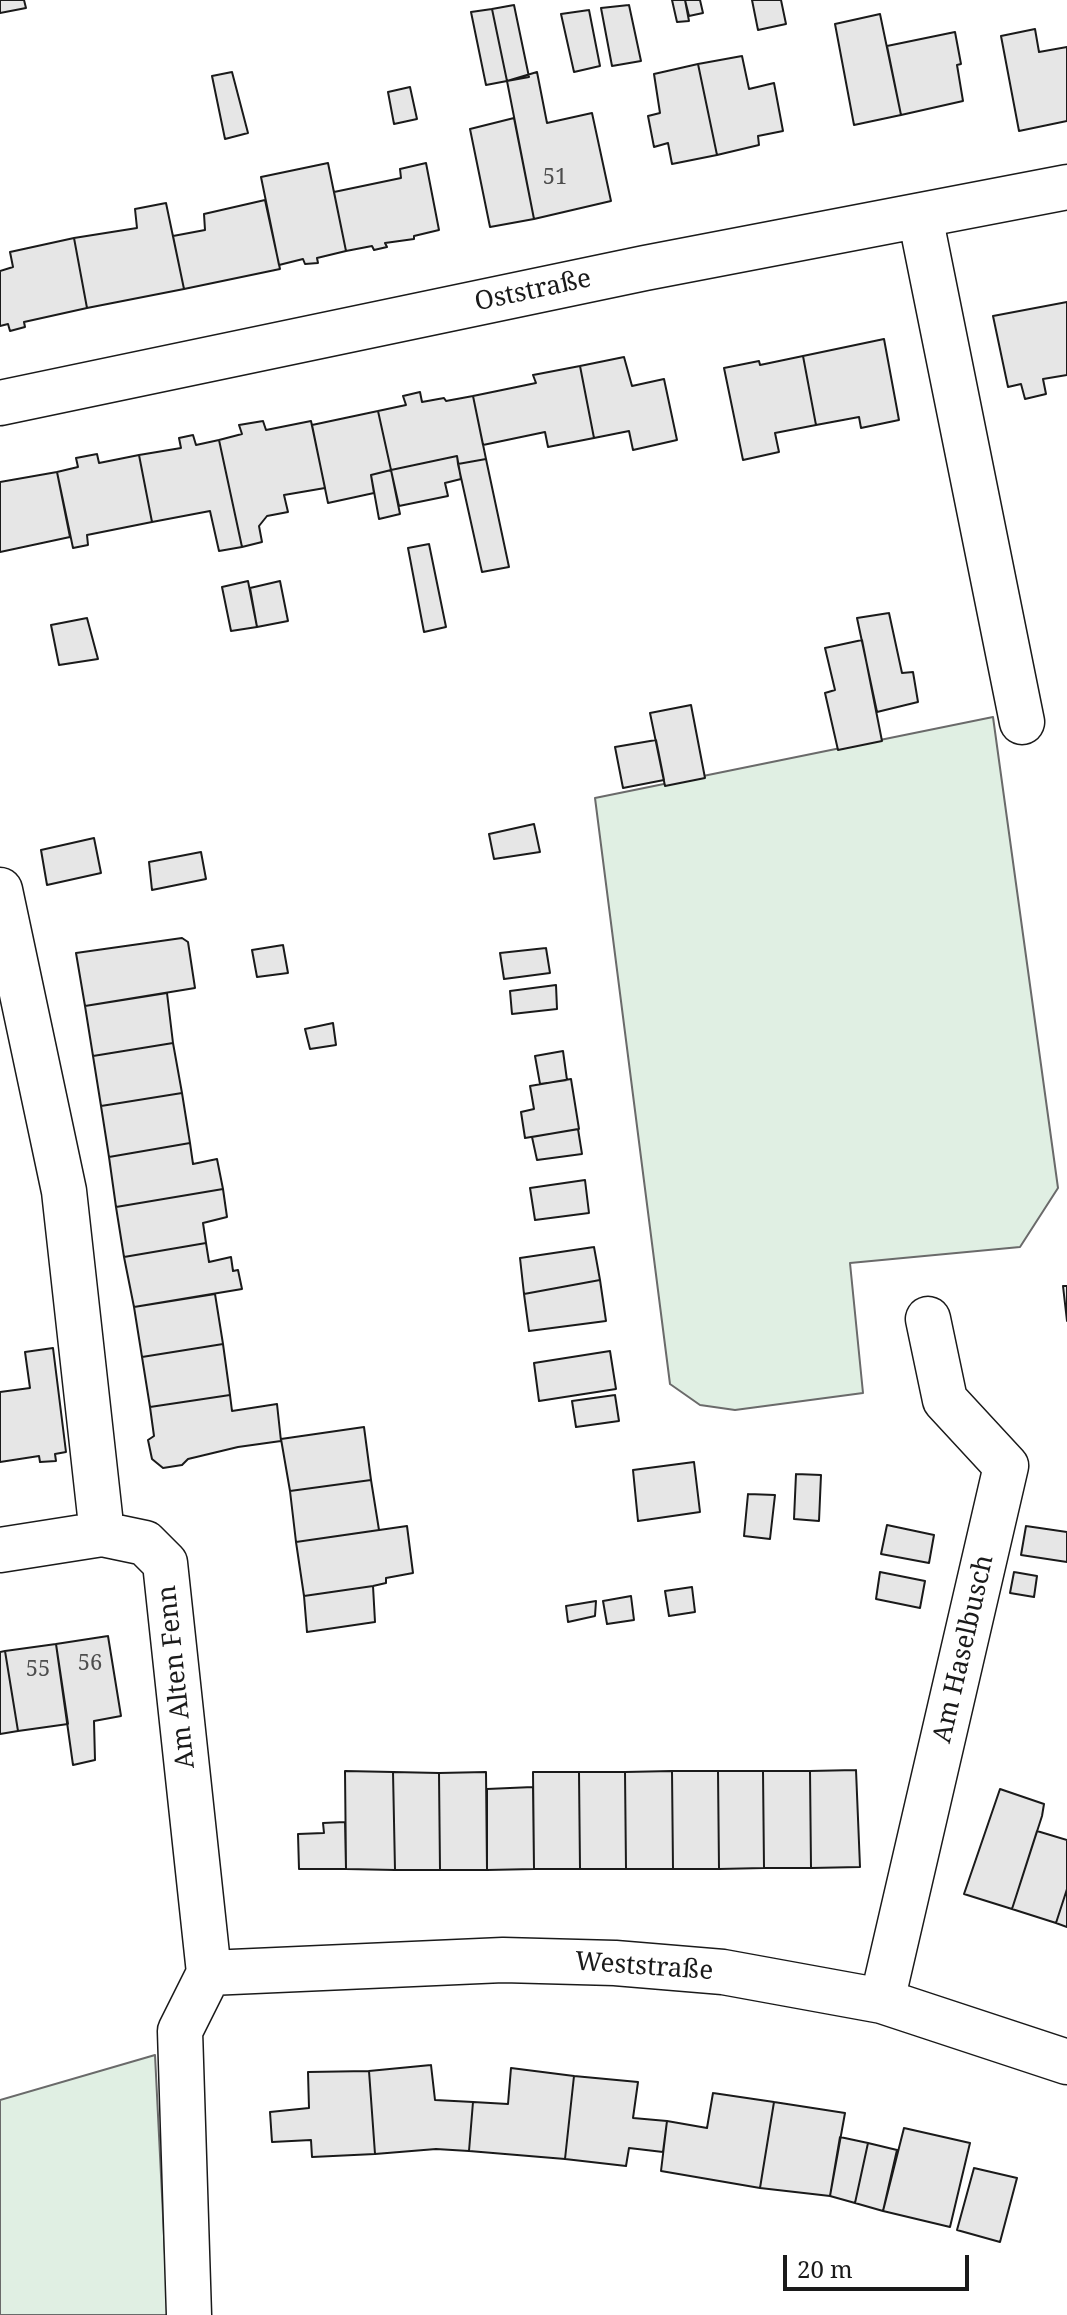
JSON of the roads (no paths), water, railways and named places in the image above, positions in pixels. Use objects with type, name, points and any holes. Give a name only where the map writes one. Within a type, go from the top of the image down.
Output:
[{"type":"street","name":"Oststraße","points":[[0,403],[645,268],[1067,187]]},
{"type":"street","points":[[920,216],[1022,722]]},
{"type":"street","points":[[0,890],[64,1191],[102,1534],[0,1550]]},
{"type":"street","name":"Am Haselbusch","points":[[882,2001],[1006,1466],[945,1400],[928,1319]]},
{"type":"street","name":"Am Alten Fenn","points":[[102,1534],[145,1543],[165,1563],[209,1973]]},
{"type":"street","name":"Weststraße","points":[[209,1973],[503,1960],[615,1963],[723,1972],[882,2001],[1067,2062]]},
{"type":"street","points":[[189,2315],[180,2031],[209,1973]]}]
